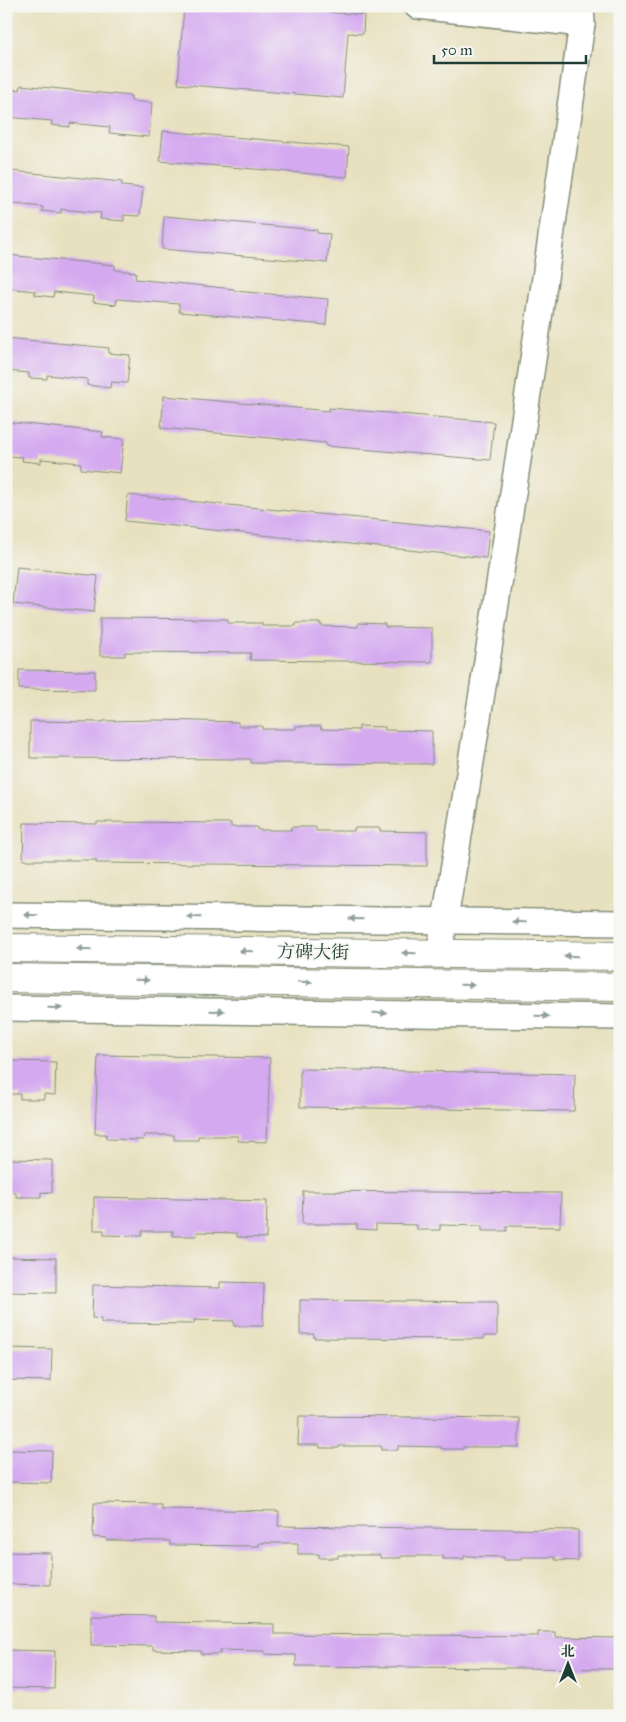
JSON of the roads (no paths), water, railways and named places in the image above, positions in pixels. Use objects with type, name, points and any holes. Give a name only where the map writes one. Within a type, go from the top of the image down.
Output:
[{"type":"main road","name":"方碑大街","points":[[6,948],[620,956]]},
{"type":"main road","name":"方碑大街","points":[[6,978],[620,987]]},
{"type":"street","points":[[417,6],[582,15],[497,600],[439,954]]},
{"type":"street","points":[[6,915],[620,923]]},
{"type":"street","points":[[6,1008],[620,1017]]}]
